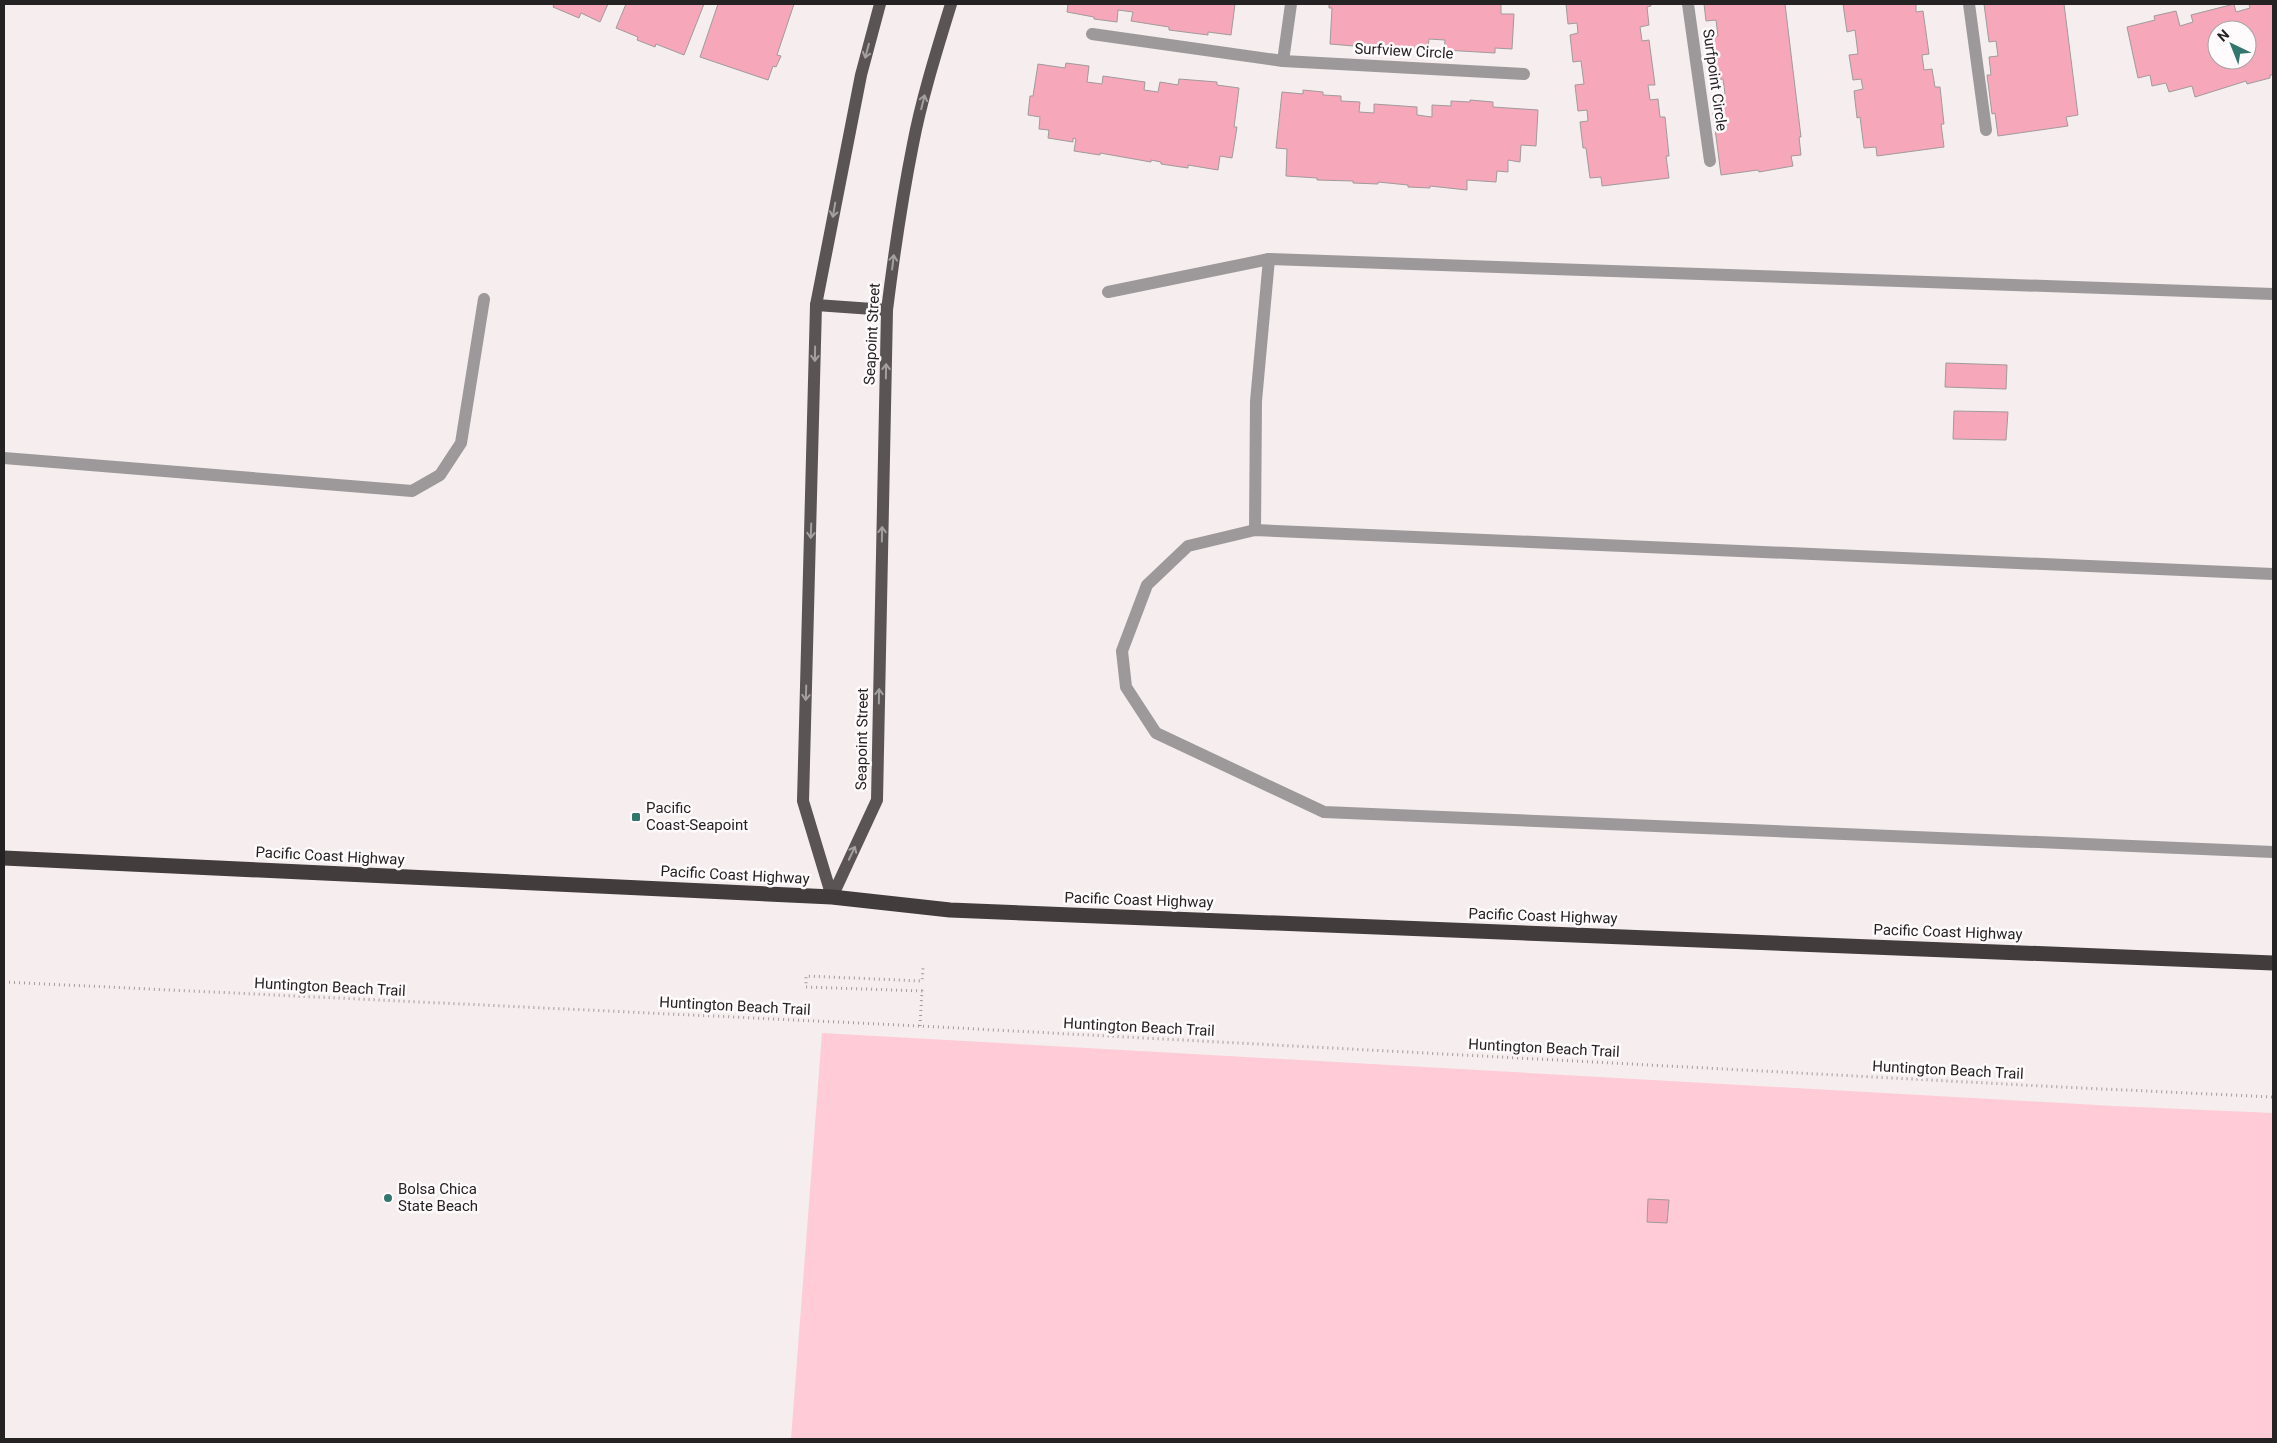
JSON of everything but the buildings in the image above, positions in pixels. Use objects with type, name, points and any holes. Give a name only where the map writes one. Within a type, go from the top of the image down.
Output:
[{"type":"highway","name":"Pacific Coast Highway","points":[[4,858],[832,897],[950,910],[2273,963]]},
{"type":"main road","points":[[832,897],[803,801],[816,305],[861,75],[880,4]]},
{"type":"main road","name":"Seapoint Street","points":[[832,897],[877,800],[887,310],[897,229],[913,142],[935,56],[951,4]]},
{"type":"main road","points":[[816,305],[887,310]]},
{"type":"street","points":[[1283,61],[1291,4]]},
{"type":"street","name":"Surfpoint Circle","points":[[1688,4],[1710,161]]},
{"type":"street","points":[[1969,4],[1986,130]]},
{"type":"street","name":"Surfview Circle","points":[[1092,34],[1283,61],[1524,74]]},
{"type":"street","points":[[1256,530],[1256,401],[1269,259]]},
{"type":"street","points":[[1108,292],[1269,259],[2273,294]]},
{"type":"street","points":[[4,458],[412,491],[440,475],[460,443],[484,299]]},
{"type":"street","points":[[2273,574],[1256,530],[1188,546],[1147,585],[1122,652],[1126,687],[1156,733],[1324,812],[2273,852]]},
{"type":"path","points":[[920,1026],[922,991],[806,987],[806,976],[922,982],[923,968]]},
{"type":"path","name":"Huntington Beach Trail","points":[[4,982],[920,1026],[2061,1087],[2273,1096]]},
{"type":"shaded area","points":[[822,1033],[2114,1106],[2273,1113],[2273,1439],[791,1439]]},
{"type":"place","name":"Pacific Coast-Seapoint","points":[[636,817]]},
{"type":"place","name":"Bolsa Chica State Beach","points":[[388,1198]]}]
